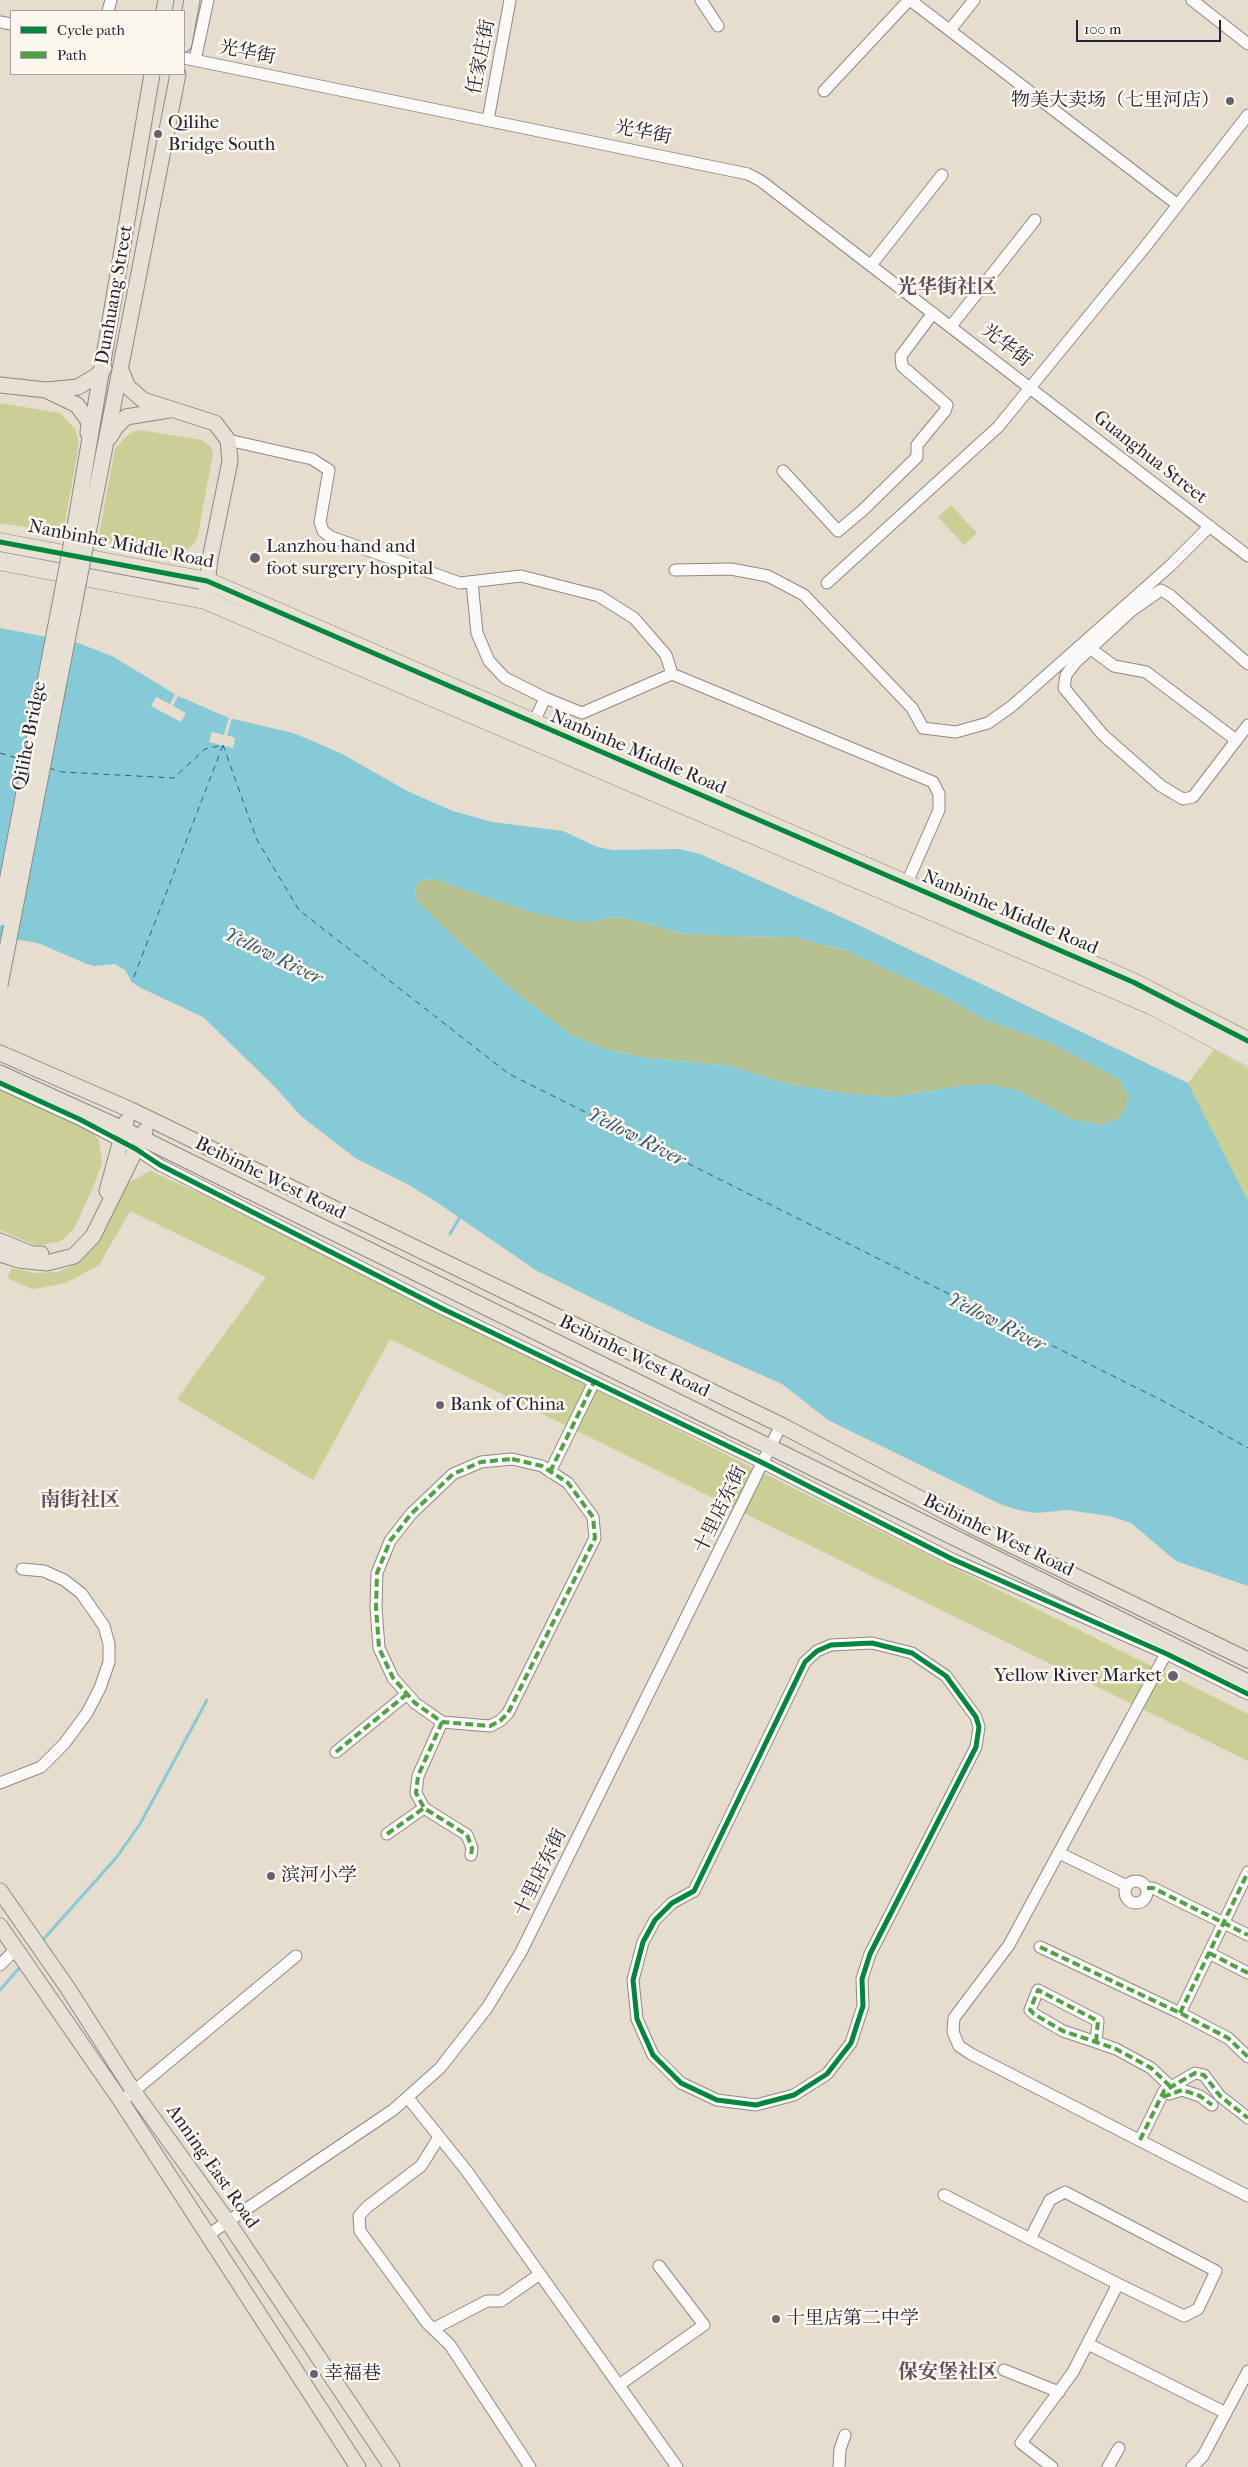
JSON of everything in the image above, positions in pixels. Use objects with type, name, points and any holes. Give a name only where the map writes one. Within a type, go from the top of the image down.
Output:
[{"type":"highway","name":"Nanbinhe Middle Road","points":[[0,542],[207,581],[1158,994],[1248,1041]]},
{"type":"highway","name":"Nanbinhe Middle Road","points":[[0,561],[205,600],[1144,1002],[1248,1057]]},
{"type":"main road","points":[[185,38],[192,0]]},
{"type":"main road","name":"Dunhuang Street","points":[[83,522],[87,448],[104,368],[152,75]]},
{"type":"main road","name":"Dunhuang Street","points":[[83,522],[106,444],[178,75]]},
{"type":"main road","points":[[0,385],[46,390],[78,387],[96,376],[104,368]]},
{"type":"main road","points":[[121,370],[128,387],[143,400],[215,423],[228,440],[230,461],[205,600]]},
{"type":"main road","points":[[46,390],[77,405],[89,422],[87,448]]},
{"type":"main road","points":[[106,444],[116,426],[126,417],[171,410]]},
{"type":"main road","name":"Qilihe Bridge","points":[[0,918],[83,522]]},
{"type":"main road","name":"Qilihe Bridge","points":[[0,985],[69,640],[83,522]]},
{"type":"main road","name":"Beibinhe West Road","points":[[0,1053],[151,1119],[781,1425],[972,1526],[1248,1660]]},
{"type":"main road","name":"Beibinhe West Road","points":[[0,1073],[131,1139],[772,1447],[1169,1649],[1248,1682]]},
{"type":"main road","points":[[0,1254],[19,1260],[47,1263],[74,1256],[93,1236],[131,1139],[131,1110]]},
{"type":"main road","points":[[0,1241],[32,1254],[62,1253],[86,1236],[131,1139],[151,1119]]},
{"type":"main road","name":"Anning East Road","points":[[0,1891],[38,1946],[128,2096],[208,2235],[358,2467]]},
{"type":"main road","name":"Anning East Road","points":[[0,1926],[128,2096],[228,2222],[392,2467]]},
{"type":"street","points":[[190,59],[208,0]]},
{"type":"street","name":"任家庄街","points":[[488,120],[510,0]]},
{"type":"street","points":[[701,0],[718,26]]},
{"type":"street","points":[[824,92],[909,0],[1178,205]]},
{"type":"street","points":[[950,30],[974,0]]},
{"type":"street","points":[[1200,2],[1248,44]]},
{"type":"street","name":"光华街","points":[[190,59],[748,174],[761,181],[1031,388]]},
{"type":"street","points":[[827,583],[998,428],[1248,115]]},
{"type":"street","points":[[871,265],[942,175]]},
{"type":"street","points":[[951,326],[1035,220]]},
{"type":"street","points":[[783,471],[838,531],[917,456],[917,445],[945,411],[947,405],[902,366],[901,356],[933,313]]},
{"type":"street","name":"Guanghua Street","points":[[1031,388],[1248,556]]},
{"type":"street","points":[[228,440],[312,459],[329,470],[320,522],[323,530],[331,537],[460,583],[521,576],[599,596],[634,618],[666,655],[672,674]]},
{"type":"street","points":[[675,570],[731,569],[768,576],[804,595],[912,708],[923,728],[956,732],[988,723],[1012,706],[1170,566],[1210,526]]},
{"type":"street","points":[[472,582],[477,633],[489,661],[505,678],[545,698],[582,714],[672,674],[933,782],[939,794],[939,810],[906,885]]},
{"type":"street","points":[[1248,664],[1172,596],[1160,590],[1131,611],[1090,649],[1066,675],[1064,688],[1103,735],[1161,786],[1183,799],[1192,798],[1248,725]]},
{"type":"street","points":[[1090,649],[1114,666],[1146,672],[1236,740]]},
{"type":"street","points":[[533,724],[545,698]]},
{"type":"street","points":[[0,1084],[131,1139],[160,1165],[441,1308],[763,1463],[952,1559],[1169,1649],[1248,1694]]},
{"type":"street","points":[[550,1472],[594,1382]]},
{"type":"street","name":"十里店东街","points":[[208,2235],[374,2124],[408,2098],[440,2068],[464,2040],[502,1986],[521,1952],[772,1447],[781,1425]]},
{"type":"street","points":[[512,1459],[542,1466],[550,1472],[568,1483],[593,1517],[595,1538],[591,1548],[508,1713],[500,1721],[490,1726],[442,1722],[415,1703],[393,1678],[379,1648],[376,1607],[378,1573],[390,1541],[411,1514],[452,1474],[481,1462],[512,1459]]},
{"type":"street","points":[[0,1783],[42,1767],[64,1744],[87,1713],[100,1688],[108,1662],[109,1644],[104,1626],[81,1593],[44,1571],[22,1568]]},
{"type":"street","points":[[872,1643],[912,1653],[946,1676],[976,1717],[979,1737],[970,1756],[870,1954],[862,1979],[863,2006],[851,2043],[827,2074],[794,2095],[756,2105],[717,2100],[681,2083],[653,2055],[637,2020],[633,1980],[643,1942],[655,1920],[672,1903],[694,1891],[805,1662],[817,1651],[832,1645],[872,1643]]},
{"type":"street","points":[[1169,1649],[1009,1945],[961,2006],[954,2018],[953,2032],[959,2046],[971,2054],[1248,2196]]},
{"type":"street","points":[[336,1752],[407,1694]]},
{"type":"street","points":[[442,1722],[418,1776],[416,1793],[424,1808],[467,1835],[472,1848],[471,1855]]},
{"type":"street","points":[[387,1834],[424,1808]]},
{"type":"street","points":[[1059,1853],[1127,1886]]},
{"type":"street","points":[[1180,2013],[1248,1872]]},
{"type":"street","points":[[1127,1886],[1137,1881],[1147,1888],[1153,1888],[1248,1935]]},
{"type":"street","points":[[1127,1886],[1126,1895],[1135,1902],[1143,1900],[1147,1888]]},
{"type":"street","points":[[1040,1947],[1180,2013],[1228,2038],[1248,2056]]},
{"type":"street","points":[[1209,1953],[1248,1973]]},
{"type":"street","points":[[128,2096],[296,1956]]},
{"type":"street","points":[[0,1965],[22,1957]]},
{"type":"street","points":[[1096,2042],[1098,2021],[1038,1990],[1030,2010],[1034,2014],[1064,2031],[1116,2049],[1151,2068],[1170,2087]]},
{"type":"street","points":[[1140,2140],[1163,2097],[1164,2090],[1195,2072],[1204,2075],[1220,2096],[1248,2118]]},
{"type":"street","points":[[1163,2097],[1182,2090],[1200,2096],[1212,2105]]},
{"type":"street","points":[[408,2098],[540,2274],[677,2467]]},
{"type":"street","points":[[439,2137],[421,2166],[367,2206],[359,2216],[360,2231],[433,2329],[450,2344],[530,2467]]},
{"type":"street","points":[[944,2195],[1030,2239],[1118,2284],[1184,2316],[1198,2308],[1216,2271],[1065,2192],[1050,2200],[1030,2239]]},
{"type":"street","points":[[619,2385],[704,2325],[659,2266]]},
{"type":"street","points":[[433,2329],[487,2301],[500,2301],[540,2274]]},
{"type":"street","points":[[1052,2467],[1021,2443],[1073,2372],[1118,2284]]},
{"type":"street","points":[[1088,2344],[1226,2413]]},
{"type":"street","points":[[1004,2370],[1059,2392]]},
{"type":"street","points":[[1192,2467],[1204,2456],[1248,2372]]},
{"type":"street","points":[[839,2467],[840,2449],[845,2435]]},
{"type":"street","points":[[1108,2467],[1119,2448]]},
{"type":"green space","points":[[0,403],[60,413],[75,429],[78,439],[78,450],[63,533],[0,523]]},
{"type":"green space","points":[[140,430],[202,440],[211,447],[213,453],[198,535],[195,543],[182,554],[173,556],[98,541],[115,448],[130,433]]},
{"type":"green space","points":[[951,505],[977,533],[964,545],[938,517]]},
{"type":"green space","points":[[435,879],[530,912],[591,922],[616,917],[680,933],[794,937],[848,951],[942,995],[984,1019],[1051,1043],[1119,1079],[1129,1096],[1125,1110],[1119,1118],[1101,1125],[1072,1119],[1017,1090],[960,1086],[894,1097],[852,1094],[788,1084],[731,1066],[640,1057],[602,1048],[570,1034],[512,989],[459,942],[418,902],[415,893],[416,886],[421,880]]},
{"type":"green space","points":[[1214,1050],[1248,1069],[1248,1201],[1188,1083]]},
{"type":"green space","points":[[0,1090],[90,1128],[99,1141],[102,1163],[96,1180],[74,1229],[61,1241],[37,1246],[0,1230]]},
{"type":"green space","points":[[150,1171],[204,1195],[1248,1714],[1248,1761],[390,1339],[313,1480],[177,1399],[266,1277],[130,1211],[99,1265],[66,1283],[33,1289],[7,1278],[12,1268],[36,1273],[58,1272],[76,1264],[92,1248],[107,1225],[124,1185]]},
{"type":"water","name":"Yellow River","points":[[0,628],[78,643],[112,656],[178,696],[229,718],[293,733],[313,741],[344,755],[409,792],[453,811],[492,822],[563,831],[597,847],[613,850],[679,849],[700,854],[850,921],[1188,1083],[1248,1201],[1248,1586],[1176,1561],[1131,1523],[1110,1516],[1067,1510],[1037,1513],[1018,1510],[1000,1504],[828,1420],[782,1384],[644,1323],[537,1271],[438,1203],[409,1185],[355,1158],[301,1116],[273,1085],[203,1017],[141,988],[132,982],[125,970],[115,964],[94,966],[38,943],[0,937]],"holes":[[[435,879],[530,912],[571,921],[591,922],[616,917],[680,933],[794,937],[848,951],[942,995],[984,1019],[1051,1043],[1119,1079],[1129,1096],[1125,1110],[1119,1118],[1101,1125],[1072,1119],[1017,1090],[986,1084],[960,1086],[894,1097],[852,1094],[788,1084],[731,1066],[640,1057],[602,1048],[570,1034],[512,989],[459,942],[418,902],[415,893],[416,886],[421,880]]]},
{"type":"pier","points":[[175,694],[178,696],[173,706],[186,713],[181,722],[151,706],[156,697],[170,704]]},
{"type":"pier","points":[[229,718],[232,718],[227,735],[235,738],[233,748],[209,742],[212,732],[224,735]]},
{"type":"waterway","points":[[450,1234],[461,1215]]},
{"type":"waterway","points":[[41,1942],[116,1858],[140,1824],[207,1700]]},
{"type":"waterway","points":[[0,1990],[21,1966]]},
{"type":"ferry route","points":[[223,745],[257,840],[299,910],[509,1074],[1167,1403],[1248,1448]]},
{"type":"ferry route","points":[[49,768],[62,772],[174,778],[205,749],[223,745],[132,982]]},
{"type":"ferry route","points":[[0,753],[23,760]]},
{"type":"marked path","points":[[550,1472],[594,1382]]},
{"type":"marked path","points":[[512,1459],[542,1466],[568,1483],[593,1517],[595,1538],[508,1713],[500,1721],[490,1726],[442,1722],[415,1703],[393,1678],[379,1648],[376,1607],[377,1573],[390,1541],[411,1514],[453,1474],[481,1462],[512,1459]]},
{"type":"marked path","points":[[336,1752],[407,1694]]},
{"type":"marked path","points":[[442,1722],[418,1776],[416,1793],[424,1808],[467,1835],[472,1848],[471,1855]]},
{"type":"marked path","points":[[387,1834],[424,1808]]},
{"type":"marked path","points":[[1180,2013],[1248,1872]]},
{"type":"marked path","points":[[1147,1888],[1153,1888],[1248,1935]]},
{"type":"marked path","points":[[1040,1947],[1180,2013],[1228,2038],[1248,2057]]},
{"type":"marked path","points":[[1209,1953],[1248,1973]]},
{"type":"marked path","points":[[1096,2042],[1098,2021],[1038,1990],[1030,2010],[1034,2014],[1063,2031],[1116,2049],[1151,2068],[1171,2087]]},
{"type":"marked path","points":[[1140,2140],[1164,2091],[1195,2073],[1204,2075],[1220,2096],[1248,2118]]},
{"type":"marked path","points":[[1163,2097],[1182,2090],[1200,2096],[1212,2105]]},
{"type":"cycle path","points":[[0,542],[207,581],[1133,982],[1248,1041]]},
{"type":"cycle path","points":[[0,1083],[79,1119],[136,1149],[160,1165],[441,1308],[763,1463],[952,1559],[1167,1654],[1248,1694]]},
{"type":"cycle path","points":[[872,1643],[912,1653],[946,1676],[976,1717],[979,1727],[976,1747],[870,1954],[862,1979],[863,2006],[851,2043],[827,2074],[794,2095],[756,2105],[717,2100],[681,2083],[653,2055],[637,2019],[633,1980],[643,1942],[655,1920],[672,1903],[694,1891],[805,1662],[817,1651],[831,1645],[872,1643]]},
{"type":"place","name":"物美大卖场（七里河店）","points":[[1230,101]]},
{"type":"place","name":"Qilihe Bridge South","points":[[158,134]]},
{"type":"place","name":"Lanzhou hand and foot surgery hospital","points":[[255,558]]},
{"type":"place","name":"Bank of China","points":[[440,1405]]},
{"type":"place","name":"Yellow River Market","points":[[1173,1676]]},
{"type":"place","name":"滨河小学","points":[[271,1876]]},
{"type":"place","name":"十里店第二中学","points":[[776,2319]]},
{"type":"place","name":"幸福巷","points":[[314,2374]]},
{"type":"district","name":"光华街社区","points":[[947,288]]},
{"type":"district","name":"南街社区","points":[[80,1501]]},
{"type":"district","name":"保安堡社区","points":[[948,2373]]}]
